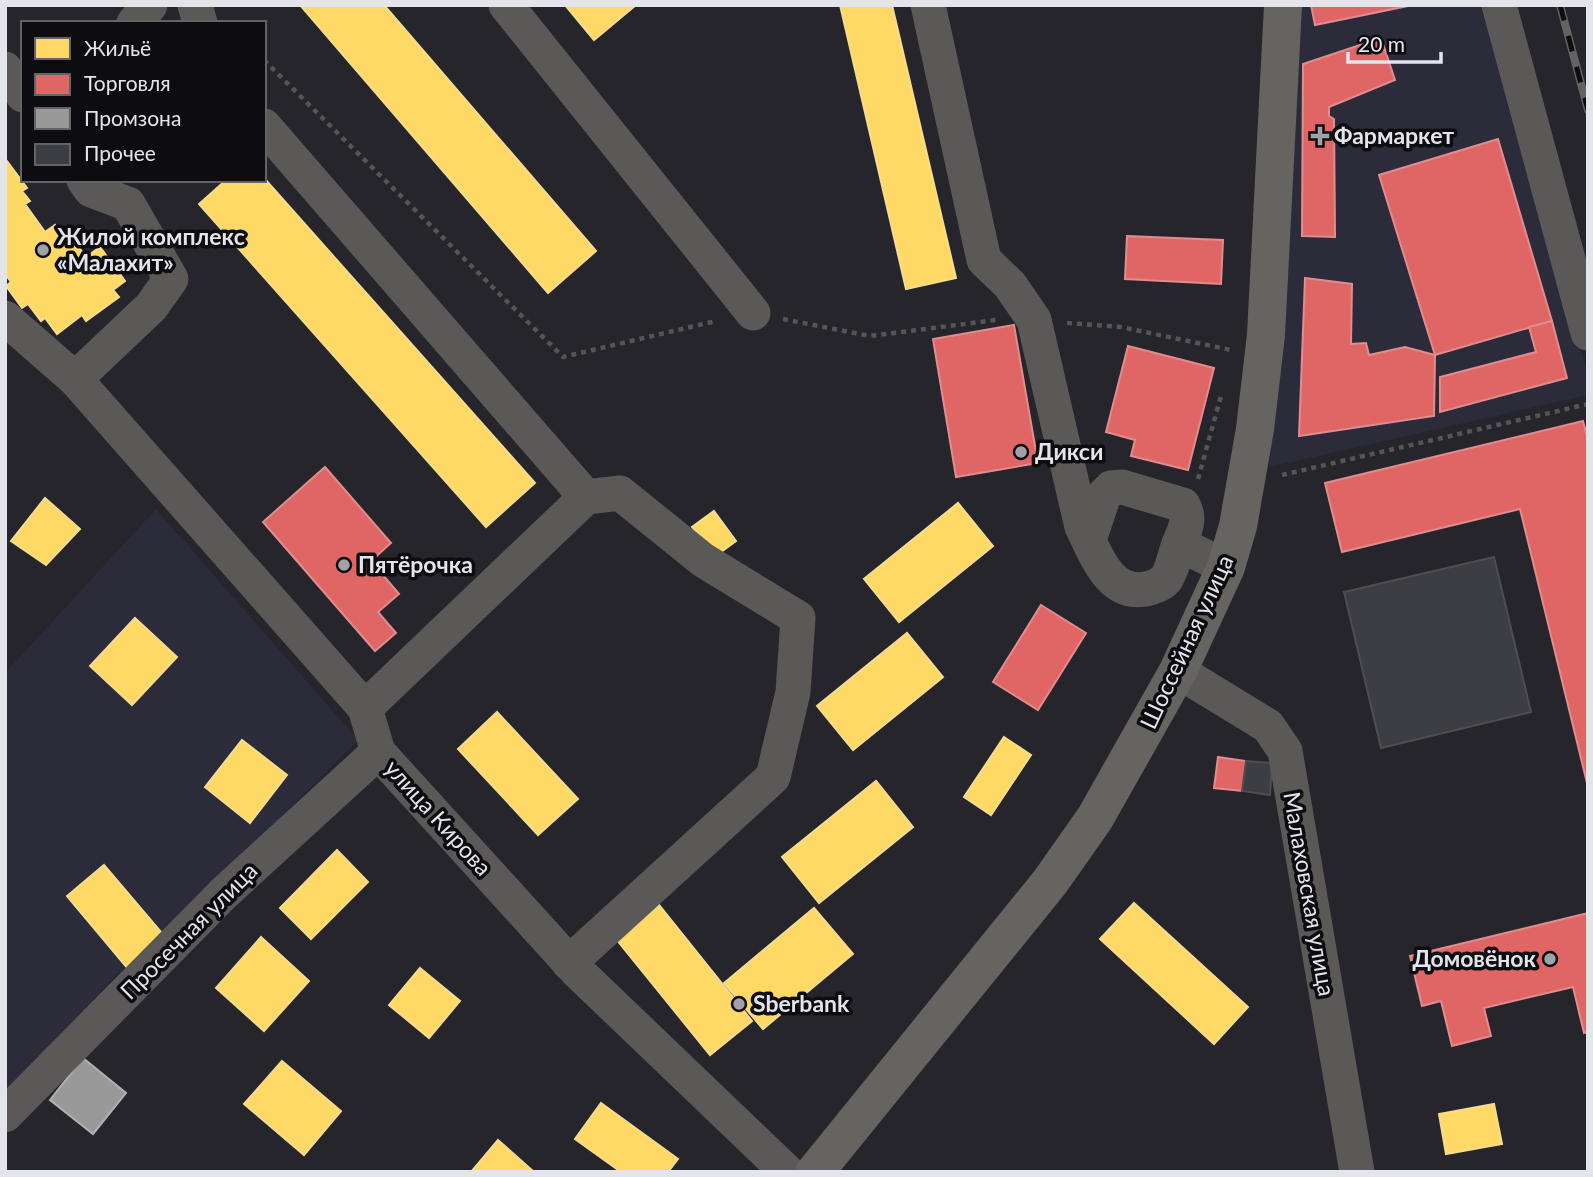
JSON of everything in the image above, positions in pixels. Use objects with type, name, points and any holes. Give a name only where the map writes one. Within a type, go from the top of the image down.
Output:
[{"type":"main road","name":"Шоссейная улица","points":[[815,1172],[1050,883],[1095,818],[1178,671],[1226,567],[1238,526],[1255,429],[1266,335],[1283,5]]},
{"type":"street","points":[[136,21],[150,5]]},
{"type":"street","points":[[506,5],[753,313]]},
{"type":"street","points":[[928,5],[984,260],[1010,285],[1034,320],[1082,527],[1110,580],[1135,592],[1152,589],[1166,579],[1187,524],[1188,513],[1183,505],[1122,486],[1111,488],[1104,495],[1089,540]]},
{"type":"street","points":[[1499,5],[1588,333]]},
{"type":"street","points":[[5,69],[21,92]]},
{"type":"street","points":[[266,128],[586,497]]},
{"type":"street","points":[[75,379],[151,307],[171,279],[128,204],[91,190],[85,182]]},
{"type":"street","name":"улица Кирова","points":[[5,317],[75,379],[365,708],[378,752],[569,963],[788,1172]]},
{"type":"street","points":[[365,708],[586,497],[620,493],[703,560],[798,618],[793,692],[773,777],[569,963]]},
{"type":"street","points":[[1180,544],[1226,567]]},
{"type":"street","name":"Малаховская улица","points":[[1178,671],[1268,726],[1285,751],[1357,1172]]},
{"type":"street","name":"Просечная улица","points":[[5,1115],[223,894],[378,752]]},
{"type":"path","points":[[1280,476],[1588,404]]},
{"type":"shaded area","points":[[1294,5],[1491,5],[1588,378],[1588,395],[1270,467]]},
{"type":"shaded area","points":[[156,509],[358,740],[160,938],[124,966],[10,1093],[5,1089],[5,673]]},
{"type":"building: Жильё","points":[[300,5],[384,5],[596,251],[548,293]]},
{"type":"building: Жильё","points":[[565,5],[636,5],[594,40]]},
{"type":"building: Жильё","points":[[840,5],[892,5],[956,278],[906,289]]},
{"type":"building: Жильё","name":"Жилой комплекс «Малахит»","points":[[7,161],[27,188],[22,191],[30,201],[25,204],[45,232],[55,225],[63,236],[68,232],[83,253],[78,257],[81,261],[100,247],[125,281],[113,290],[119,297],[86,321],[82,315],[57,334],[45,318],[41,321],[28,304],[22,308],[6,286],[11,282],[5,274]]},
{"type":"building: Жильё","points":[[266,180],[535,483],[486,527],[199,204],[224,182]]},
{"type":"building: Жильё","points":[[45,498],[80,529],[46,565],[11,541]]},
{"type":"building: Жильё","points":[[958,503],[993,546],[899,622],[864,579]]},
{"type":"building: Жильё","points":[[714,511],[736,541],[714,557],[692,527]]},
{"type":"building: Жильё","points":[[135,618],[177,657],[132,705],[90,666]]},
{"type":"building: Жильё","points":[[907,633],[943,677],[853,750],[817,706]]},
{"type":"building: Жильё","points":[[497,712],[578,799],[538,835],[458,749]]},
{"type":"building: Жильё","points":[[1004,737],[1031,755],[991,815],[964,797]]},
{"type":"building: Жильё","points":[[242,740],[287,775],[250,823],[205,787]]},
{"type":"building: Жильё","points":[[876,781],[913,827],[819,903],[782,857]]},
{"type":"building: Жильё","points":[[337,850],[368,882],[311,939],[280,908]]},
{"type":"building: Жильё","points":[[104,865],[166,938],[129,970],[67,896]]},
{"type":"building: Жильё","points":[[1134,903],[1248,1007],[1214,1044],[1100,939]]},
{"type":"building: Жильё","points":[[659,905],[752,1021],[710,1055],[616,939]]},
{"type":"building: Жильё","points":[[814,908],[853,954],[763,1029],[724,983]]},
{"type":"building: Жильё","points":[[261,937],[309,981],[264,1031],[216,988]]},
{"type":"building: Жильё","points":[[420,968],[460,1001],[429,1038],[389,1005]]},
{"type":"building: Жильё","points":[[282,1061],[341,1111],[304,1155],[244,1104]]},
{"type":"building: Жильё","points":[[601,1103],[678,1159],[668,1172],[621,1172],[575,1139]]},
{"type":"building: Жильё","points":[[1494,1104],[1502,1144],[1446,1154],[1439,1114]]},
{"type":"building: Жильё","points":[[498,1140],[534,1172],[471,1172]]},
{"type":"building: Торговля","points":[[1311,5],[1413,5],[1315,25]]},
{"type":"building: Торговля","points":[[1381,38],[1395,80],[1329,107],[1329,116],[1334,119],[1335,237],[1302,236],[1303,64]]},
{"type":"building: Торговля","points":[[1498,139],[1552,321],[1435,355],[1379,175]]},
{"type":"building: Торговля","points":[[1127,236],[1223,240],[1221,284],[1125,279]]},
{"type":"building: Торговля","points":[[1305,278],[1352,284],[1351,344],[1366,343],[1369,355],[1405,347],[1435,355],[1434,416],[1299,436]]},
{"type":"building: Торговля","points":[[1552,321],[1567,378],[1440,412],[1440,377],[1536,352],[1529,327]]},
{"type":"building: Торговля","points":[[1014,325],[1038,463],[956,477],[933,339]]},
{"type":"building: Торговля","points":[[1128,346],[1214,368],[1188,470],[1131,456],[1135,440],[1106,432]]},
{"type":"building: Торговля","points":[[1583,421],[1588,440],[1588,787],[1520,509],[1342,552],[1325,483]]},
{"type":"building: Торговля","points":[[325,467],[391,543],[371,561],[399,594],[378,612],[396,633],[375,651],[263,522]]},
{"type":"building: Торговля","points":[[1041,605],[1086,633],[1038,710],[993,682]]},
{"type":"building: Торговля","points":[[1218,757],[1246,761],[1242,791],[1214,788]]},
{"type":"building: Торговля","points":[[1588,913],[1588,1032],[1584,1033],[1573,987],[1484,1008],[1491,1036],[1452,1046],[1441,1001],[1422,1006],[1410,956]]},
{"type":"building: Промзона","points":[[83,1058],[126,1093],[93,1134],[50,1100]]},
{"type":"building: Прочее","points":[[1494,557],[1531,712],[1381,748],[1344,592]]},
{"type":"building: Прочее","points":[[1246,761],[1272,763],[1270,795],[1242,791]]},
{"type":"railway","points":[[1560,5],[1588,110]]},
{"type":"place","name":"Фармаркет","points":[[1320,136]]},
{"type":"place","name":"Жилой комплекс «Малахит»","points":[[43,250]]},
{"type":"place","name":"Дикси","points":[[1021,452]]},
{"type":"place","name":"Пятёрочка","points":[[344,565]]},
{"type":"place","name":"Домовёнок","points":[[1550,959]]},
{"type":"place","name":"Sberbank","points":[[739,1004]]}]
